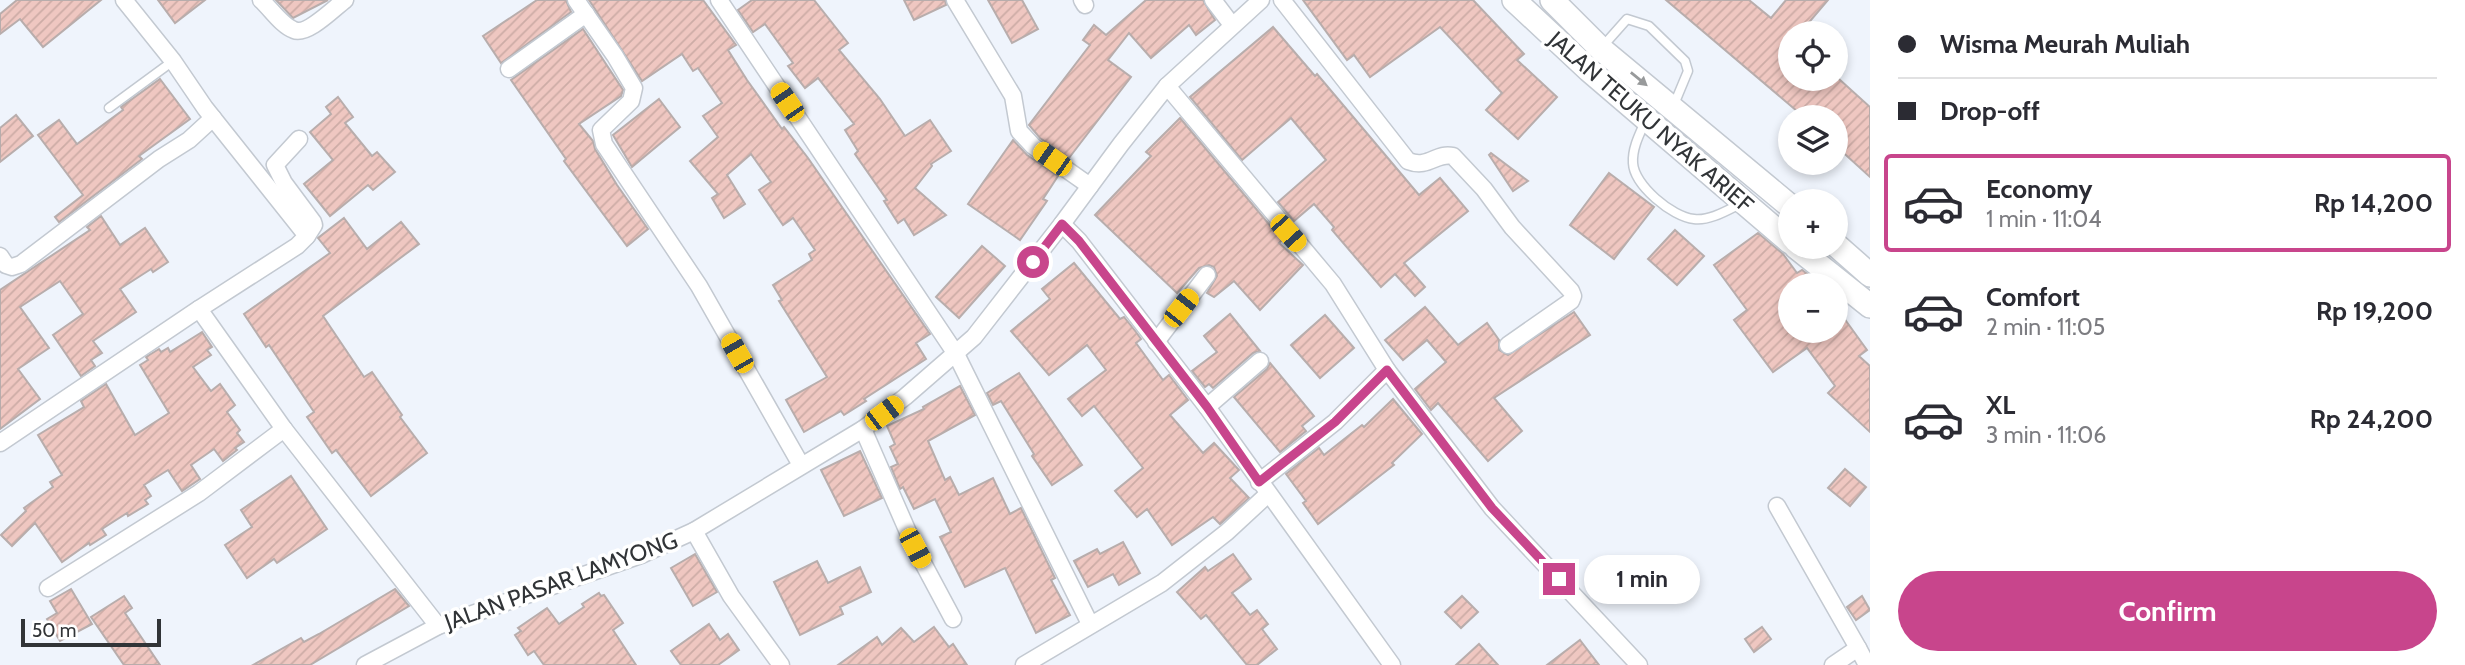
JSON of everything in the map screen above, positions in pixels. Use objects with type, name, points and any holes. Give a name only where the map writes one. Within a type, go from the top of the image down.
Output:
[{"type":"main road","name":"JALAN TEUKU NYAK ARIEF","points":[[1514,0],[1646,119],[1778,232]]},
{"type":"main road","name":"JALAN TEUKU NYAK ARIEF","points":[[1552,0],[1601,49],[1778,196]]},
{"type":"main road","points":[[1848,256],[1870,275]]},
{"type":"main road","points":[[1812,259],[1870,306]]},
{"type":"street","points":[[124,0],[307,236]]},
{"type":"street","points":[[261,0],[291,30],[299,32],[310,28],[345,0]]},
{"type":"street","points":[[576,0],[634,88],[631,101],[601,130],[604,144],[699,285],[801,465]]},
{"type":"street","points":[[719,0],[956,354],[1090,624]]},
{"type":"street","points":[[955,0],[1013,96],[1019,131],[1033,146],[1090,186]]},
{"type":"street","points":[[1213,0],[1232,26]]},
{"type":"street","name":"JALAN PASAR LAMYONG","points":[[365,665],[438,626],[641,555],[694,531],[863,429],[956,354],[988,320],[1167,86],[1261,0]]},
{"type":"street","points":[[1282,0],[1408,161],[1421,165],[1446,155],[1453,156],[1484,189],[1511,227],[1571,291],[1571,301],[1508,345]]},
{"type":"street","points":[[509,69],[586,14]]},
{"type":"street","points":[[1167,86],[1333,284],[1387,370],[1492,508],[1639,665]]},
{"type":"street","points":[[0,256],[6,265],[12,267],[21,264],[159,159],[189,140],[213,118]]},
{"type":"street","points":[[0,443],[297,246],[307,236],[314,225],[313,222],[284,183],[275,165],[299,138]]},
{"type":"street","points":[[1062,224],[1079,241],[1207,407],[1392,665]]},
{"type":"street","points":[[1156,342],[1207,275]]},
{"type":"street","points":[[199,309],[284,429],[438,626]]},
{"type":"street","points":[[1207,407],[1260,361]]},
{"type":"street","points":[[1024,665],[1162,583],[1227,532],[1263,488],[1387,370]]},
{"type":"street","points":[[48,588],[199,493],[284,429]]},
{"type":"street","points":[[863,429],[915,548],[953,619]]},
{"type":"street","points":[[1777,506],[1867,665]]},
{"type":"street","points":[[694,531],[731,596],[780,665]]},
{"type":"street","points":[[1833,665],[1858,648]]},
{"type":"lane","points":[[1601,49],[1627,19],[1649,26],[1685,61],[1688,71],[1673,108]]},
{"type":"lane","points":[[109,108],[173,61]]},
{"type":"lane","points":[[1646,119],[1633,151],[1633,167],[1644,187],[1662,205],[1693,219],[1718,215],[1743,203]]},
{"type":"building","points":[[17,0],[101,0],[43,47],[20,19],[0,34],[0,14]]},
{"type":"building","points":[[158,0],[205,0],[175,23]]},
{"type":"building","points":[[276,0],[328,0],[293,18]]},
{"type":"building","points":[[537,0],[566,0],[571,12],[501,63],[483,36]]},
{"type":"building","points":[[589,0],[703,0],[736,45],[728,50],[747,80],[782,129],[784,127],[808,158],[930,334],[916,343],[926,359],[844,415],[841,411],[804,432],[786,400],[827,377],[779,301],[782,300],[773,285],[812,260],[809,254],[815,250],[793,218],[783,225],[759,190],[771,182],[751,154],[727,175],[745,204],[724,218],[712,198],[718,194],[690,161],[718,137],[703,116],[722,103],[698,68],[693,71],[682,54],[642,81]]},
{"type":"building","points":[[752,0],[814,0],[848,43],[839,50],[880,99],[905,136],[930,120],[951,151],[931,164],[915,188],[946,215],[914,235],[904,219],[898,223],[884,201],[887,200],[855,154],[858,151],[845,130],[854,124],[818,78],[805,88],[788,66],[793,63],[765,24],[753,32],[738,10]]},
{"type":"building","points":[[904,0],[945,0],[946,5],[914,20]]},
{"type":"building","points":[[988,0],[1022,0],[1038,29],[1012,43]]},
{"type":"building","points":[[1146,0],[1203,0],[1215,20],[1196,35],[1189,25],[1151,58],[1129,33],[1108,60],[1131,77],[1069,158],[1040,138],[1029,125],[1090,45],[1083,40],[1094,25],[1106,35]]},
{"type":"building","points":[[1303,0],[1473,0],[1524,54],[1517,60],[1557,97],[1518,139],[1486,110],[1502,93],[1440,27],[1370,77],[1354,55],[1347,60]]},
{"type":"building","points":[[1666,0],[1749,0],[1771,18],[1786,0],[1828,0],[1810,21],[1778,21],[1778,91],[1848,91],[1848,87],[1870,107],[1870,177],[1848,157],[1848,105],[1790,105]]},
{"type":"building","points":[[1273,27],[1315,76],[1317,74],[1419,195],[1440,178],[1468,211],[1404,263],[1425,287],[1415,296],[1395,274],[1381,287],[1332,230],[1334,227],[1314,204],[1294,221],[1278,202],[1326,160],[1291,118],[1242,160],[1190,97]]},
{"type":"building","points":[[583,29],[623,90],[621,96],[579,124],[593,141],[617,185],[648,229],[627,246],[564,161],[566,159],[511,80]]},
{"type":"building","points":[[160,79],[190,119],[139,156],[142,159],[59,222],[55,217],[83,195],[38,135],[59,120],[77,144]]},
{"type":"building","points":[[338,97],[353,117],[345,123],[372,156],[377,152],[395,172],[373,190],[368,185],[330,216],[304,184],[333,160],[310,132],[331,114],[326,107]]},
{"type":"building","points":[[659,99],[680,127],[632,167],[613,135]]},
{"type":"building","points":[[16,115],[33,136],[0,162],[0,128]]},
{"type":"building","points":[[1180,118],[1282,240],[1279,243],[1303,265],[1260,310],[1234,281],[1214,297],[1207,293],[1217,276],[1214,267],[1209,265],[1199,268],[1177,293],[1095,215],[1151,156],[1146,152]]},
{"type":"building","points":[[1013,140],[1027,155],[1058,176],[1043,199],[1047,201],[1020,240],[968,204]]},
{"type":"building","points":[[1491,153],[1528,181],[1513,191],[1489,155]]},
{"type":"building","points":[[1609,173],[1654,207],[1614,259],[1570,225]]},
{"type":"building","points":[[101,216],[120,245],[145,228],[168,262],[153,272],[151,269],[120,289],[136,312],[93,341],[102,353],[91,360],[95,366],[81,376],[53,335],[83,314],[60,281],[20,307],[49,348],[18,369],[40,399],[0,429],[0,290],[90,230],[87,227]]},
{"type":"building","points":[[344,218],[367,249],[401,222],[419,244],[323,316],[364,377],[372,372],[402,415],[400,417],[427,453],[371,496],[336,450],[332,453],[307,417],[314,412],[269,345],[266,347],[244,314],[330,253],[318,238]]},
{"type":"building","points":[[1675,230],[1704,256],[1677,285],[1648,259]]},
{"type":"building","points":[[1758,233],[1778,250],[1778,259],[1787,259],[1797,273],[1778,273],[1778,343],[1848,343],[1848,324],[1867,350],[1859,356],[1870,366],[1870,432],[1828,393],[1835,386],[1807,348],[1773,372],[1734,320],[1747,310],[1714,265]]},
{"type":"building","points":[[982,246],[1005,266],[959,318],[936,297]]},
{"type":"building","points":[[1074,263],[1120,319],[1124,317],[1136,332],[1141,339],[1136,343],[1163,380],[1169,375],[1188,400],[1170,415],[1203,453],[1214,443],[1239,470],[1230,478],[1249,498],[1220,524],[1213,517],[1172,545],[1147,509],[1137,517],[1115,491],[1143,468],[1094,406],[1082,416],[1068,399],[1106,370],[1087,345],[1049,375],[1011,331],[1050,299],[1042,289]]},
{"type":"building","points":[[1425,307],[1458,345],[1487,323],[1499,340],[1499,350],[1508,355],[1574,312],[1590,335],[1494,398],[1522,431],[1488,461],[1438,403],[1431,410],[1415,389],[1446,362],[1427,340],[1403,360],[1385,340]]},
{"type":"building","points":[[1230,314],[1260,351],[1253,353],[1213,388],[1209,384],[1205,387],[1192,371],[1217,352],[1204,336]]},
{"type":"building","points":[[1325,315],[1354,348],[1320,378],[1291,345]]},
{"type":"building","points":[[202,332],[212,347],[207,350],[211,355],[193,367],[211,391],[220,384],[235,405],[227,412],[240,430],[237,433],[244,442],[235,448],[237,450],[223,461],[214,449],[191,465],[200,479],[182,491],[168,470],[144,485],[151,496],[145,500],[148,504],[128,516],[127,513],[102,529],[106,535],[62,562],[35,523],[12,546],[1,535],[26,511],[24,508],[53,487],[50,482],[62,475],[38,435],[84,407],[81,401],[106,384],[135,435],[169,413],[140,365],[148,360],[146,357],[159,349],[161,352],[168,348],[170,352]]},
{"type":"building","points":[[1270,363],[1314,416],[1302,426],[1306,431],[1280,452],[1234,397],[1267,369]]},
{"type":"building","points":[[1019,373],[1082,465],[1052,485],[1001,401],[993,405],[987,393]]},
{"type":"building","points":[[960,386],[975,415],[928,441],[945,480],[950,477],[959,495],[993,478],[1010,514],[1021,508],[1055,578],[1051,580],[1070,615],[1036,633],[1005,568],[965,587],[940,537],[951,532],[935,499],[914,509],[903,487],[900,489],[891,467],[898,464],[890,447],[895,444],[887,426],[924,409],[923,407]]},
{"type":"building","points":[[1393,399],[1422,434],[1392,463],[1394,465],[1318,524],[1303,503],[1306,501],[1286,474],[1319,448],[1324,455],[1362,425],[1364,427]]},
{"type":"building","points":[[860,451],[882,498],[844,516],[821,470]]},
{"type":"building","points":[[1845,469],[1866,487],[1850,506],[1828,488]]},
{"type":"building","points":[[291,476],[327,529],[277,563],[274,559],[247,578],[225,545],[252,527],[241,510]]},
{"type":"building","points":[[1123,542],[1140,573],[1119,585],[1113,574],[1088,587],[1074,561],[1097,549],[1100,554]]},
{"type":"building","points":[[695,554],[717,592],[693,606],[671,568]]},
{"type":"building","points":[[1233,554],[1251,579],[1232,593],[1250,615],[1257,610],[1268,624],[1262,629],[1277,649],[1257,665],[1247,665],[1206,615],[1201,619],[1177,592],[1205,567],[1208,571]]},
{"type":"building","points":[[817,561],[828,583],[860,567],[871,592],[840,607],[843,614],[800,635],[774,582]]},
{"type":"building","points":[[71,589],[92,624],[60,641],[47,619],[57,613],[50,601]]},
{"type":"building","points":[[395,589],[409,606],[310,665],[253,665],[301,638],[304,642],[319,634]]},
{"type":"building","points":[[599,593],[604,595],[623,623],[613,630],[636,665],[544,665],[534,651],[528,655],[515,635],[521,631],[518,628],[547,608],[559,624]]},
{"type":"building","points":[[124,596],[132,608],[125,613],[160,665],[124,665],[91,617]]},
{"type":"building","points":[[1462,596],[1478,612],[1461,628],[1445,612]]},
{"type":"building","points":[[1862,596],[1870,610],[1856,620],[1847,607]]},
{"type":"building","points":[[709,624],[720,640],[728,634],[739,650],[718,665],[681,665],[671,651]]},
{"type":"building","points":[[934,627],[949,647],[953,644],[967,665],[838,665],[877,637],[882,645],[901,628],[914,642]]},
{"type":"building","points":[[1762,627],[1771,639],[1754,652],[1745,639]]},
{"type":"building","points":[[1580,640],[1599,665],[1547,665]]},
{"type":"building","points":[[1479,644],[1498,665],[1456,665]]},
{"type":"route","points":[[1033,262],[1062,224],[1079,241],[1173,362],[1259,482],[1335,422],[1387,370],[1492,508],[1559,579]]}]
